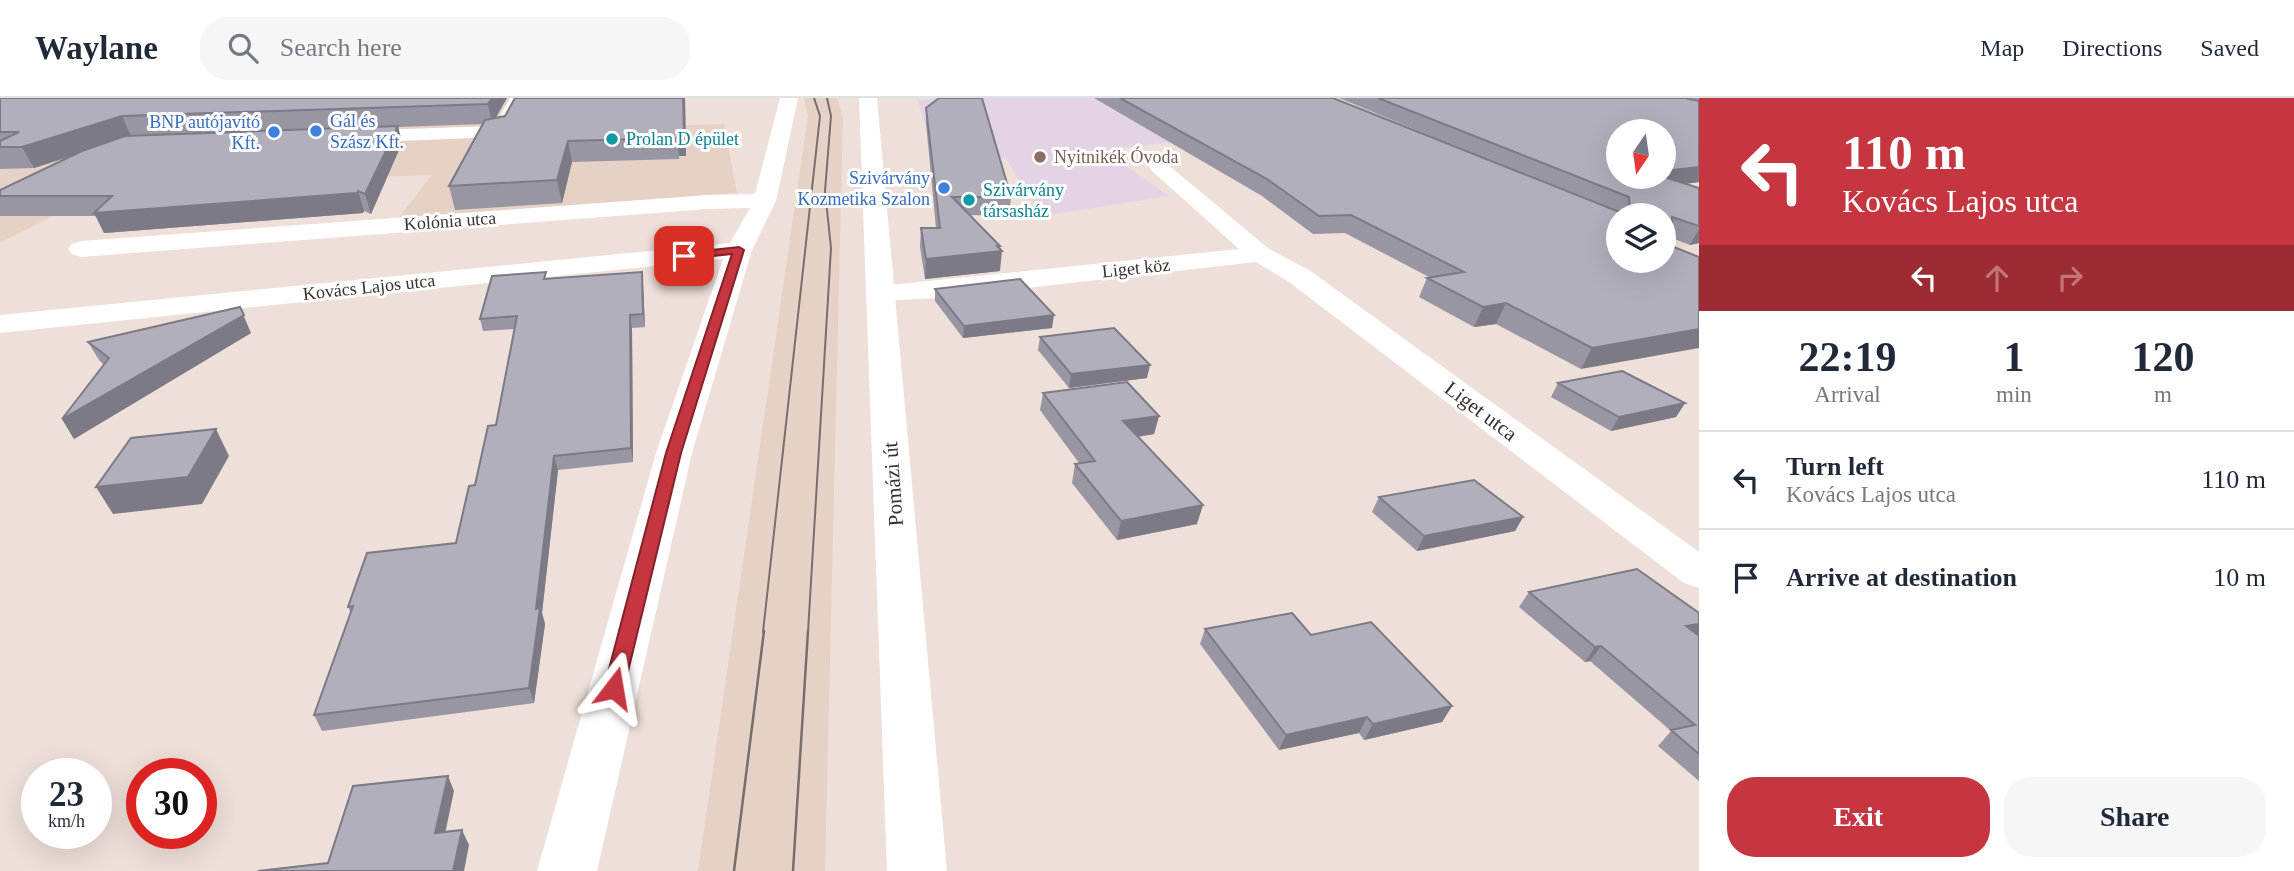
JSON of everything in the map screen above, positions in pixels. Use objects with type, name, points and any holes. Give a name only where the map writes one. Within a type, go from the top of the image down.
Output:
[{"type":"street","points":[[323,138],[500,131],[519,98]]},
{"type":"street","points":[[567,871],[674,453],[739,250],[765,201],[789,98]]},
{"type":"street","name":"Pomázi út","points":[[868,98],[917,871]]},
{"type":"street","points":[[1159,167],[1260,254]]},
{"type":"street","name":"Kolónia utca","points":[[81,249],[708,202],[765,201]]},
{"type":"street","name":"Kovács Lajos utca","points":[[0,324],[739,250]]},
{"type":"street","name":"Liget köz","points":[[880,293],[938,290],[1260,254]]},
{"type":"street","name":"Liget utca","points":[[1260,254],[1299,276],[1699,573]]},
{"type":"shaded area","points":[[0,98],[513,98],[494,132],[724,124],[737,193],[398,219],[432,175],[111,186],[0,243]]},
{"type":"shaded area","points":[[804,98],[837,98],[843,116],[825,871],[698,871],[808,116]]},
{"type":"shaded area","name":"Nyitnikék Óvoda","points":[[1216,98],[1284,129],[1103,150],[1169,196],[1041,216],[1006,158],[933,155],[918,100]]},
{"type":"building","points":[[0,98],[492,98],[488,104],[122,116],[22,147],[0,147],[0,141],[19,132],[0,132]]},
{"type":"building","points":[[515,98],[683,98],[684,135],[677,135],[677,138],[568,141],[557,180],[449,186],[485,120],[505,116]]},
{"type":"building","points":[[939,98],[982,98],[1011,197],[952,197],[1002,251],[926,259],[921,228],[940,228],[926,108]]},
{"type":"building","points":[[1120,98],[1333,98],[1606,207],[1606,273],[1676,273],[1676,248],[1699,257],[1699,329],[1592,348],[1506,303],[1483,307],[1427,278],[1464,272],[1351,215],[1319,216],[1267,179]]},
{"type":"building","points":[[1378,98],[1685,98],[1699,101],[1699,167],[1676,170],[1676,119],[1606,119],[1606,188]]},
{"type":"building","points":[[398,126],[365,194],[358,191],[94,213],[112,196],[0,196],[0,190],[82,151],[125,136]]},
{"type":"building","points":[[1676,181],[1699,188],[1699,226],[1676,218],[1676,203],[1629,203],[1629,197],[1609,189],[1676,189]]},
{"type":"building","points":[[546,272],[544,279],[642,272],[643,314],[630,315],[631,448],[554,456],[536,609],[540,608],[529,688],[314,715],[353,606],[348,607],[367,553],[456,543],[469,486],[475,485],[488,426],[496,425],[517,316],[480,319],[492,276]]},
{"type":"building","points":[[1020,279],[1054,315],[964,326],[935,289]]},
{"type":"building","points":[[240,307],[244,315],[62,419],[109,358],[88,342]]},
{"type":"building","points":[[1114,328],[1150,365],[1071,374],[1040,337]]},
{"type":"building","points":[[1622,371],[1685,403],[1619,417],[1558,383]]},
{"type":"building","points":[[1127,382],[1159,416],[1123,421],[1203,505],[1121,521],[1075,464],[1095,461],[1043,393]]},
{"type":"building","points":[[216,429],[188,477],[96,487],[131,438]]},
{"type":"building","points":[[1474,480],[1523,517],[1424,536],[1379,497]]},
{"type":"building","points":[[1637,569],[1699,613],[1699,624],[1686,626],[1699,636],[1699,754],[1671,730],[1695,725],[1601,646],[1595,647],[1529,592]]},
{"type":"building","points":[[1292,613],[1311,635],[1371,622],[1452,706],[1373,724],[1367,717],[1286,735],[1205,629]]},
{"type":"building","points":[[448,776],[435,833],[462,830],[453,871],[258,871],[328,863],[353,786]]},
{"type":"tram line","points":[[763,632],[820,116],[814,98]]},
{"type":"tram line","points":[[808,632],[831,248],[825,191],[831,116],[827,98]]},
{"type":"tram line","points":[[734,871],[764,631]]},
{"type":"tram line","points":[[793,871],[808,631]]},
{"type":"place","name":"Gál és Szász Kft.","points":[[316,131]]},
{"type":"place","name":"BNP autójavító Kft.","points":[[274,132]]},
{"type":"place","name":"Prolan D épület","points":[[612,139]]},
{"type":"place","name":"Nyitnikék Óvoda","points":[[1040,157]]},
{"type":"place","name":"Szivárvány Kozmetika Szalon","points":[[944,188]]},
{"type":"place","name":"Szivárvány társasház","points":[[969,200]]},
{"type":"route","points":[[614,688],[674,453],[739,250],[684,256]]}]
